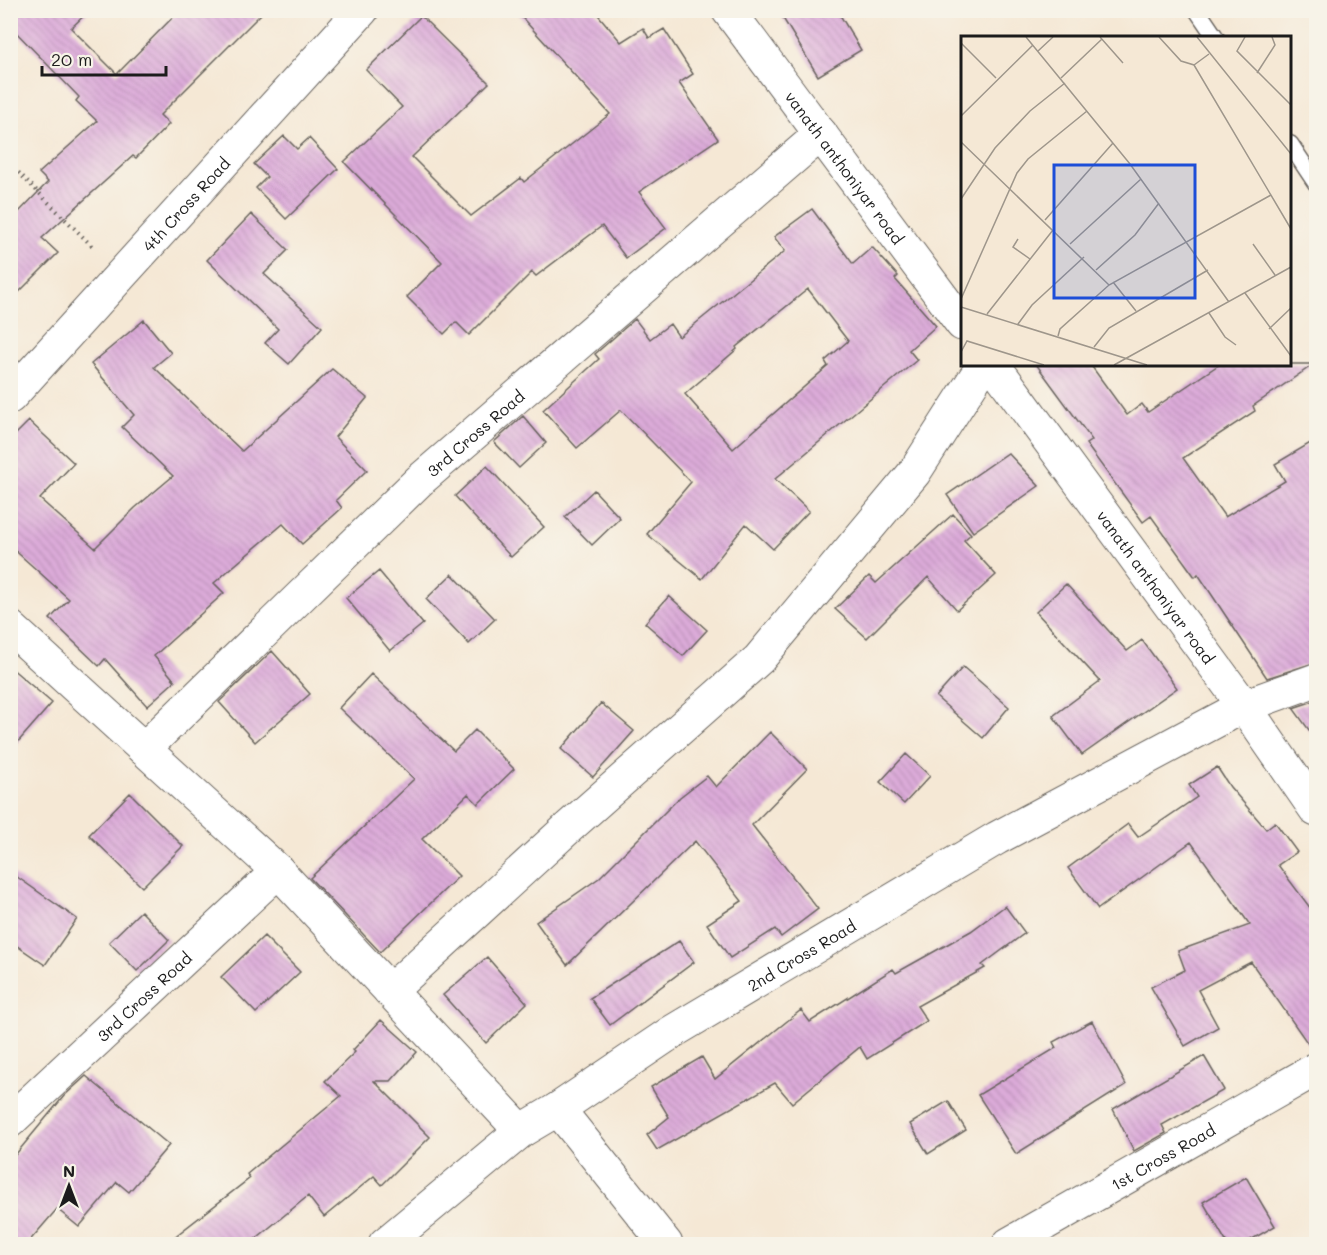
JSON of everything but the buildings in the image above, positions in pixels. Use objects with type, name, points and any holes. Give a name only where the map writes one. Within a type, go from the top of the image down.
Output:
[{"type":"street","name":"4th Cross Road","points":[[10,397],[362,10]]},
{"type":"street","name":"vanath anthoniyar road","points":[[728,10],[961,321]]},
{"type":"street","name":"3rd Cross Road","points":[[144,749],[419,482],[821,134]]},
{"type":"street","points":[[390,991],[569,826],[759,659],[914,472],[983,366]]},
{"type":"street","name":"vanath anthoniyar road","points":[[994,366],[1244,706],[1317,810]]},
{"type":"street","points":[[10,627],[278,871],[521,1131]]},
{"type":"street","name":"2nd Cross Road","points":[[385,1245],[521,1131],[558,1109],[672,1032],[997,838],[1244,706],[1317,680]]},
{"type":"street","name":"3rd Cross Road","points":[[10,1121],[278,871]]},
{"type":"street","name":"1st Cross Road","points":[[1009,1245],[1317,1069]]},
{"type":"street","points":[[558,1109],[666,1245]]},
{"type":"lane","points":[[1197,10],[1215,36]]},
{"type":"lane","points":[[1291,145],[1317,183]]},
{"type":"path","points":[[10,164],[122,276]]}]
